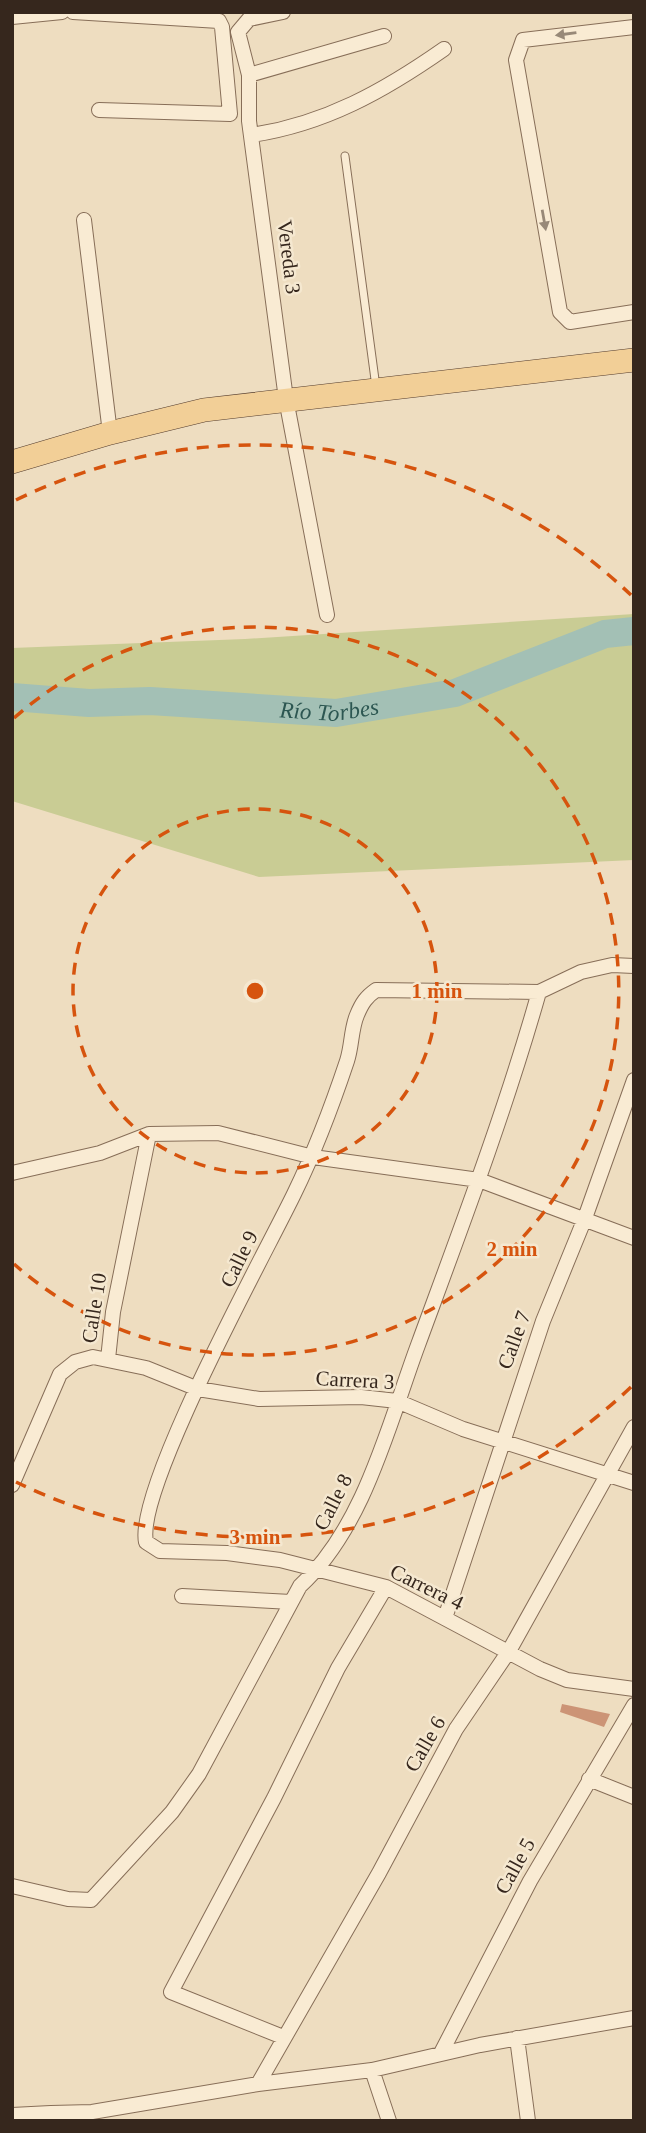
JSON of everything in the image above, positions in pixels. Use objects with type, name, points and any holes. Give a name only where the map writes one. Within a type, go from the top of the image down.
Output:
[{"type":"main road","points":[[12,462],[110,433],[204,410],[634,360]]},
{"type":"street","points":[[12,17],[62,12]]},
{"type":"street","points":[[73,12],[219,21],[222,27],[232,110],[230,114],[99,110]]},
{"type":"street","name":"Vereda 3","points":[[284,12],[249,19],[237,32],[249,75],[251,128],[286,399],[327,615]]},
{"type":"street","points":[[634,27],[523,40],[516,60],[560,312],[570,322],[584,322],[634,312]]},
{"type":"street","points":[[249,75],[384,36]]},
{"type":"street","points":[[251,128],[276,131],[350,108],[395,83],[444,49]]},
{"type":"street","points":[[84,220],[110,433]]},
{"type":"street","points":[[539,992],[581,972],[612,965],[634,966]]},
{"type":"street","name":"Calle 9","points":[[152,1547],[146,1542],[144,1534],[152,1493],[198,1389],[313,1157],[348,1058],[356,1018],[365,999],[376,990],[539,992]]},
{"type":"street","name":"Calle 8","points":[[12,1886],[68,1899],[91,1900],[172,1812],[200,1774],[300,1586],[320,1568],[345,1527],[380,1454],[479,1180],[539,992]]},
{"type":"street","name":"Calle 7","points":[[445,1618],[501,1441],[543,1321],[634,1080]]},
{"type":"street","points":[[12,1173],[100,1153],[149,1134],[218,1133],[313,1157],[479,1180],[634,1238]]},
{"type":"street","name":"Calle 10","points":[[12,1485],[60,1374],[75,1362],[93,1357],[108,1359],[113,1312],[149,1134]]},
{"type":"street","name":"Carrera 3","points":[[108,1359],[146,1368],[198,1389],[259,1399],[361,1397],[397,1401],[501,1441],[634,1483]]},
{"type":"street","name":"Calle 6","points":[[258,2084],[379,1873],[456,1729],[509,1651],[634,1427]]},
{"type":"street","name":"Carrera 4","points":[[152,1547],[160,1551],[227,1553],[320,1568],[386,1587],[567,1680],[634,1689]]},
{"type":"street","points":[[283,2037],[170,1992],[274,1798],[338,1668],[386,1587]]},
{"type":"street","points":[[181,1596],[291,1602]]},
{"type":"street","name":"Calle 5","points":[[441,2053],[530,1881],[634,1704]]},
{"type":"street","points":[[589,1779],[634,1797]]},
{"type":"street","points":[[12,2115],[50,2117],[92,2112],[258,2084],[372,2070],[441,2053],[634,2018]]},
{"type":"street","points":[[517,2038],[528,2121]]},
{"type":"street","points":[[372,2070],[389,2121]]},
{"type":"lane","points":[[345,156],[376,388]]},
{"type":"green space","points":[[634,614],[634,860],[259,877],[12,801],[12,648],[245,639]]},
{"type":"building","points":[[562,1704],[610,1714],[604,1727],[560,1712]]},
{"type":"waterway","name":"Río Torbes","points":[[12,697],[89,703],[150,701],[336,713],[455,693],[605,634],[634,631]]}]
